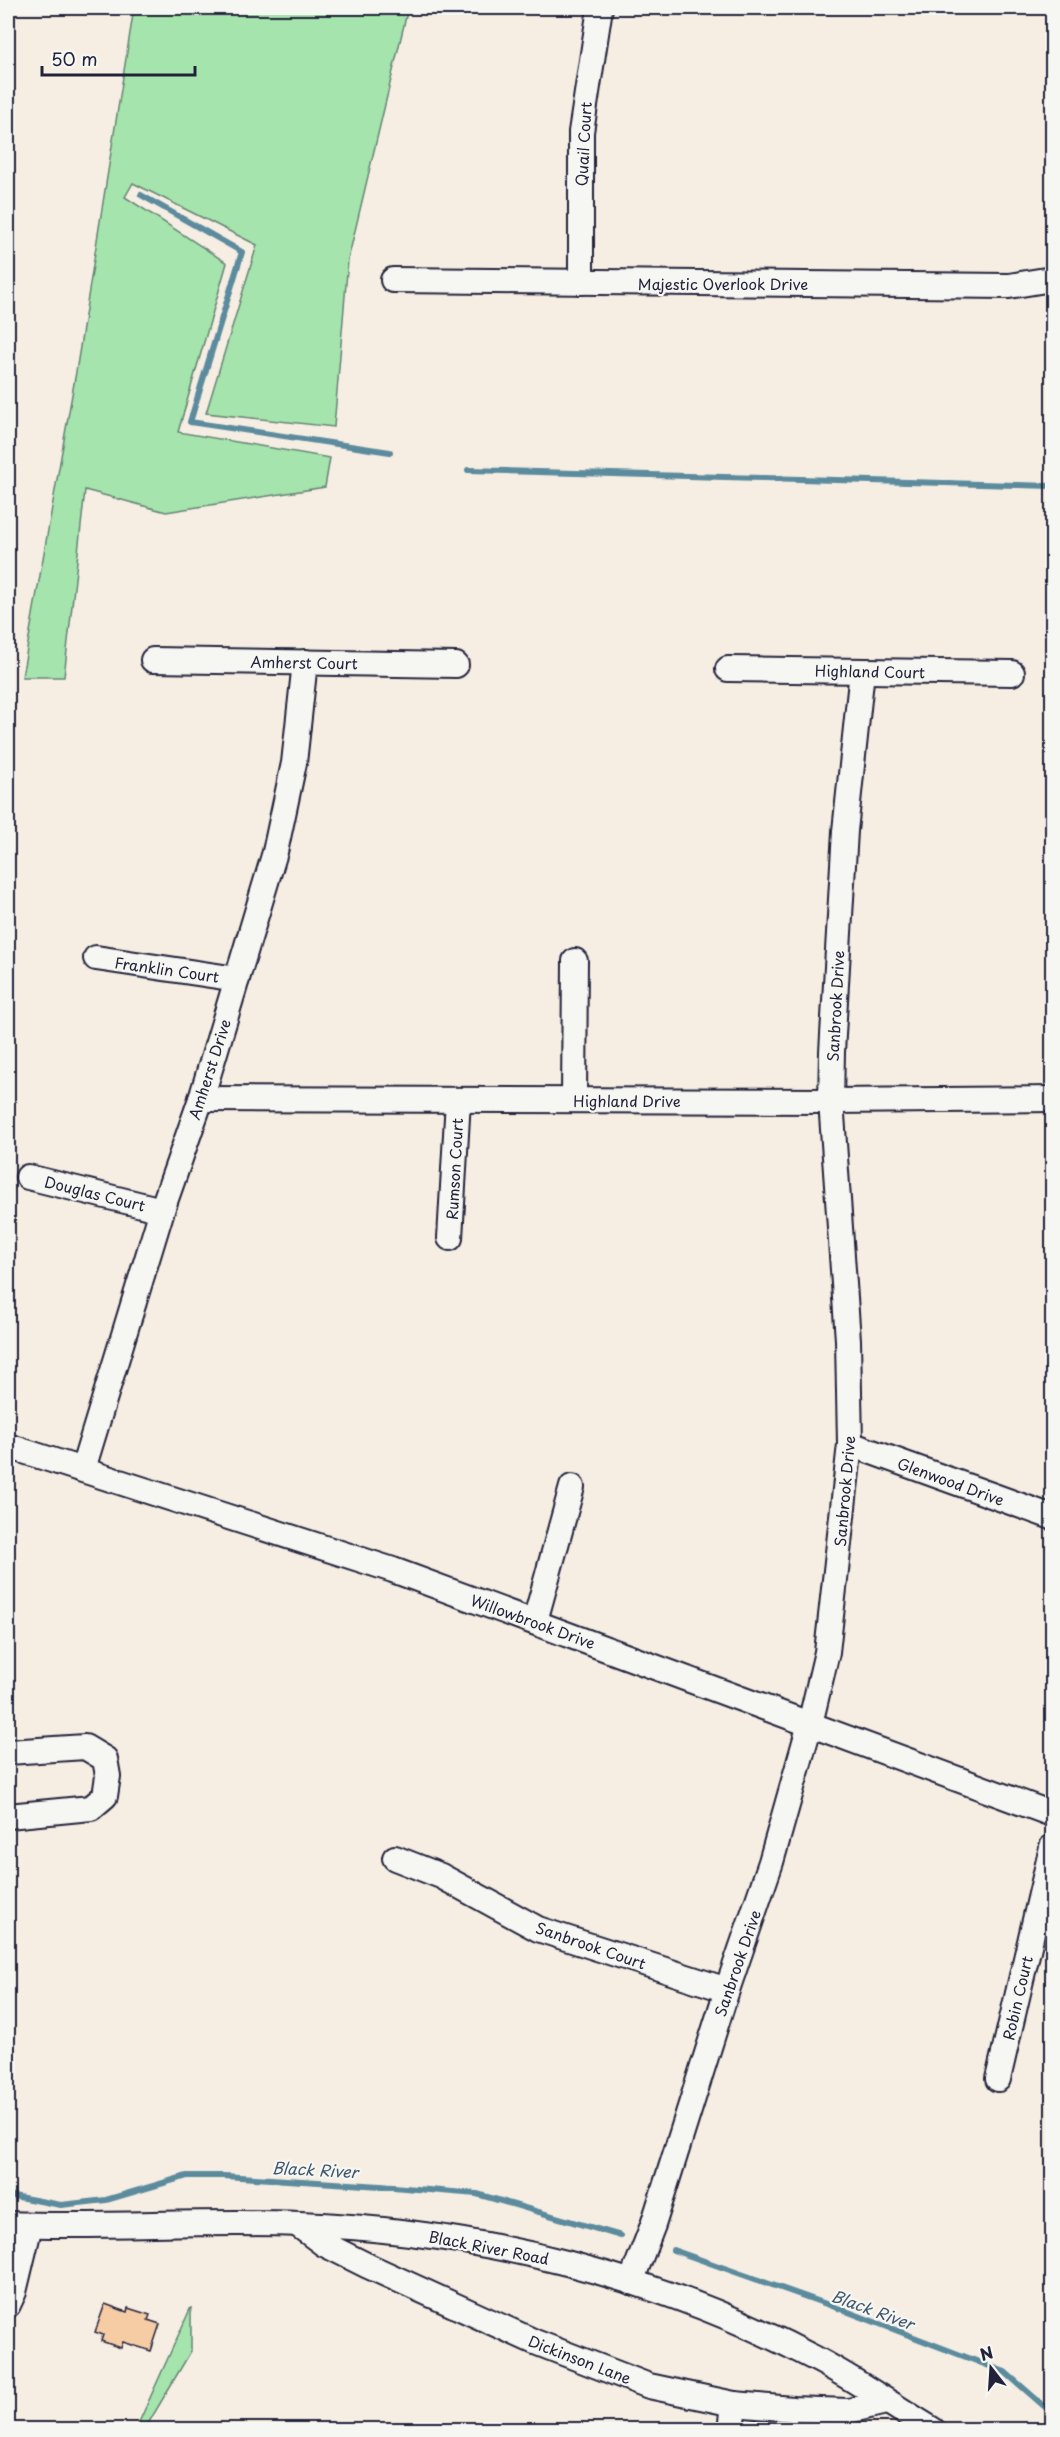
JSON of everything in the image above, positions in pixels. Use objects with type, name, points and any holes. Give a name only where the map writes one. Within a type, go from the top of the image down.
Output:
[{"type":"street","name":"Quail Court","points":[[580,282],[581,132],[600,8]]},
{"type":"street","name":"Majestic Overlook Drive","points":[[393,280],[1009,286],[1053,279]]},
{"type":"street","name":"Amherst Court","points":[[153,660],[456,665]]},
{"type":"street","name":"Amherst Drive","points":[[83,1469],[162,1210],[201,1099],[276,852],[288,799],[299,726],[305,662]]},
{"type":"street","name":"Highland Court","points":[[728,669],[1012,673]]},
{"type":"street","name":"Sanbrook Drive","points":[[631,2282],[653,2225],[727,1990],[771,1863],[810,1724],[827,1652],[850,1444],[848,1340],[831,1101],[837,949],[845,831],[862,671]]},
{"type":"street","name":"Franklin Court","points":[[96,958],[237,979]]},
{"type":"street","points":[[574,1100],[575,961]]},
{"type":"street","name":"Highland Drive","points":[[201,1099],[831,1101],[1053,1099]]},
{"type":"street","name":"Rumson Court","points":[[450,1238],[458,1100]]},
{"type":"street","name":"Douglas Court","points":[[28,1177],[162,1210]]},
{"type":"street","name":"Glenwood Drive","points":[[850,1444],[1053,1517]]},
{"type":"street","name":"Willowbrook Drive","points":[[8,1446],[393,1570],[1053,1814]]},
{"type":"street","points":[[534,1622],[572,1487]]},
{"type":"street","points":[[8,1752],[85,1747],[105,1759],[108,1776],[105,1796],[91,1808],[8,1816]]},
{"type":"street","name":"Robin Court","points":[[998,2079],[1053,1847]]},
{"type":"street","name":"Sanbrook Court","points":[[395,1858],[441,1876],[538,1929],[727,1990]]},
{"type":"street","name":"Black River Road","points":[[19,2225],[70,2227],[297,2224],[419,2233],[486,2244],[557,2260],[695,2303],[822,2362],[933,2430]]},
{"type":"street","name":"Dickinson Lane","points":[[297,2224],[324,2244],[535,2342],[649,2386],[734,2404],[848,2411],[886,2402]]},
{"type":"street","points":[[8,2306],[14,2292],[19,2225]]},
{"type":"street","points":[[731,2430],[734,2404]]},
{"type":"green space","points":[[134,8],[408,8],[348,260],[334,427],[206,413],[257,245],[133,183],[125,197],[227,263],[178,432],[330,458],[325,487],[166,512],[85,490],[64,677],[22,677],[76,372]]},
{"type":"green space","points":[[191,2307],[191,2351],[145,2429],[136,2429]]},
{"type":"building","points":[[105,2304],[127,2312],[128,2308],[150,2315],[148,2320],[160,2324],[151,2351],[123,2342],[121,2348],[101,2341],[103,2335],[95,2332]]},
{"type":"waterway","points":[[141,195],[242,252],[190,422],[390,452]]},
{"type":"waterway","points":[[468,470],[1052,486]]},
{"type":"waterway","name":"Black River","points":[[8,2195],[61,2205],[106,2200],[187,2176],[224,2176],[381,2186],[477,2194],[621,2236]]},
{"type":"waterway","name":"Black River","points":[[673,2250],[846,2311],[1005,2372],[1052,2413]]}]
